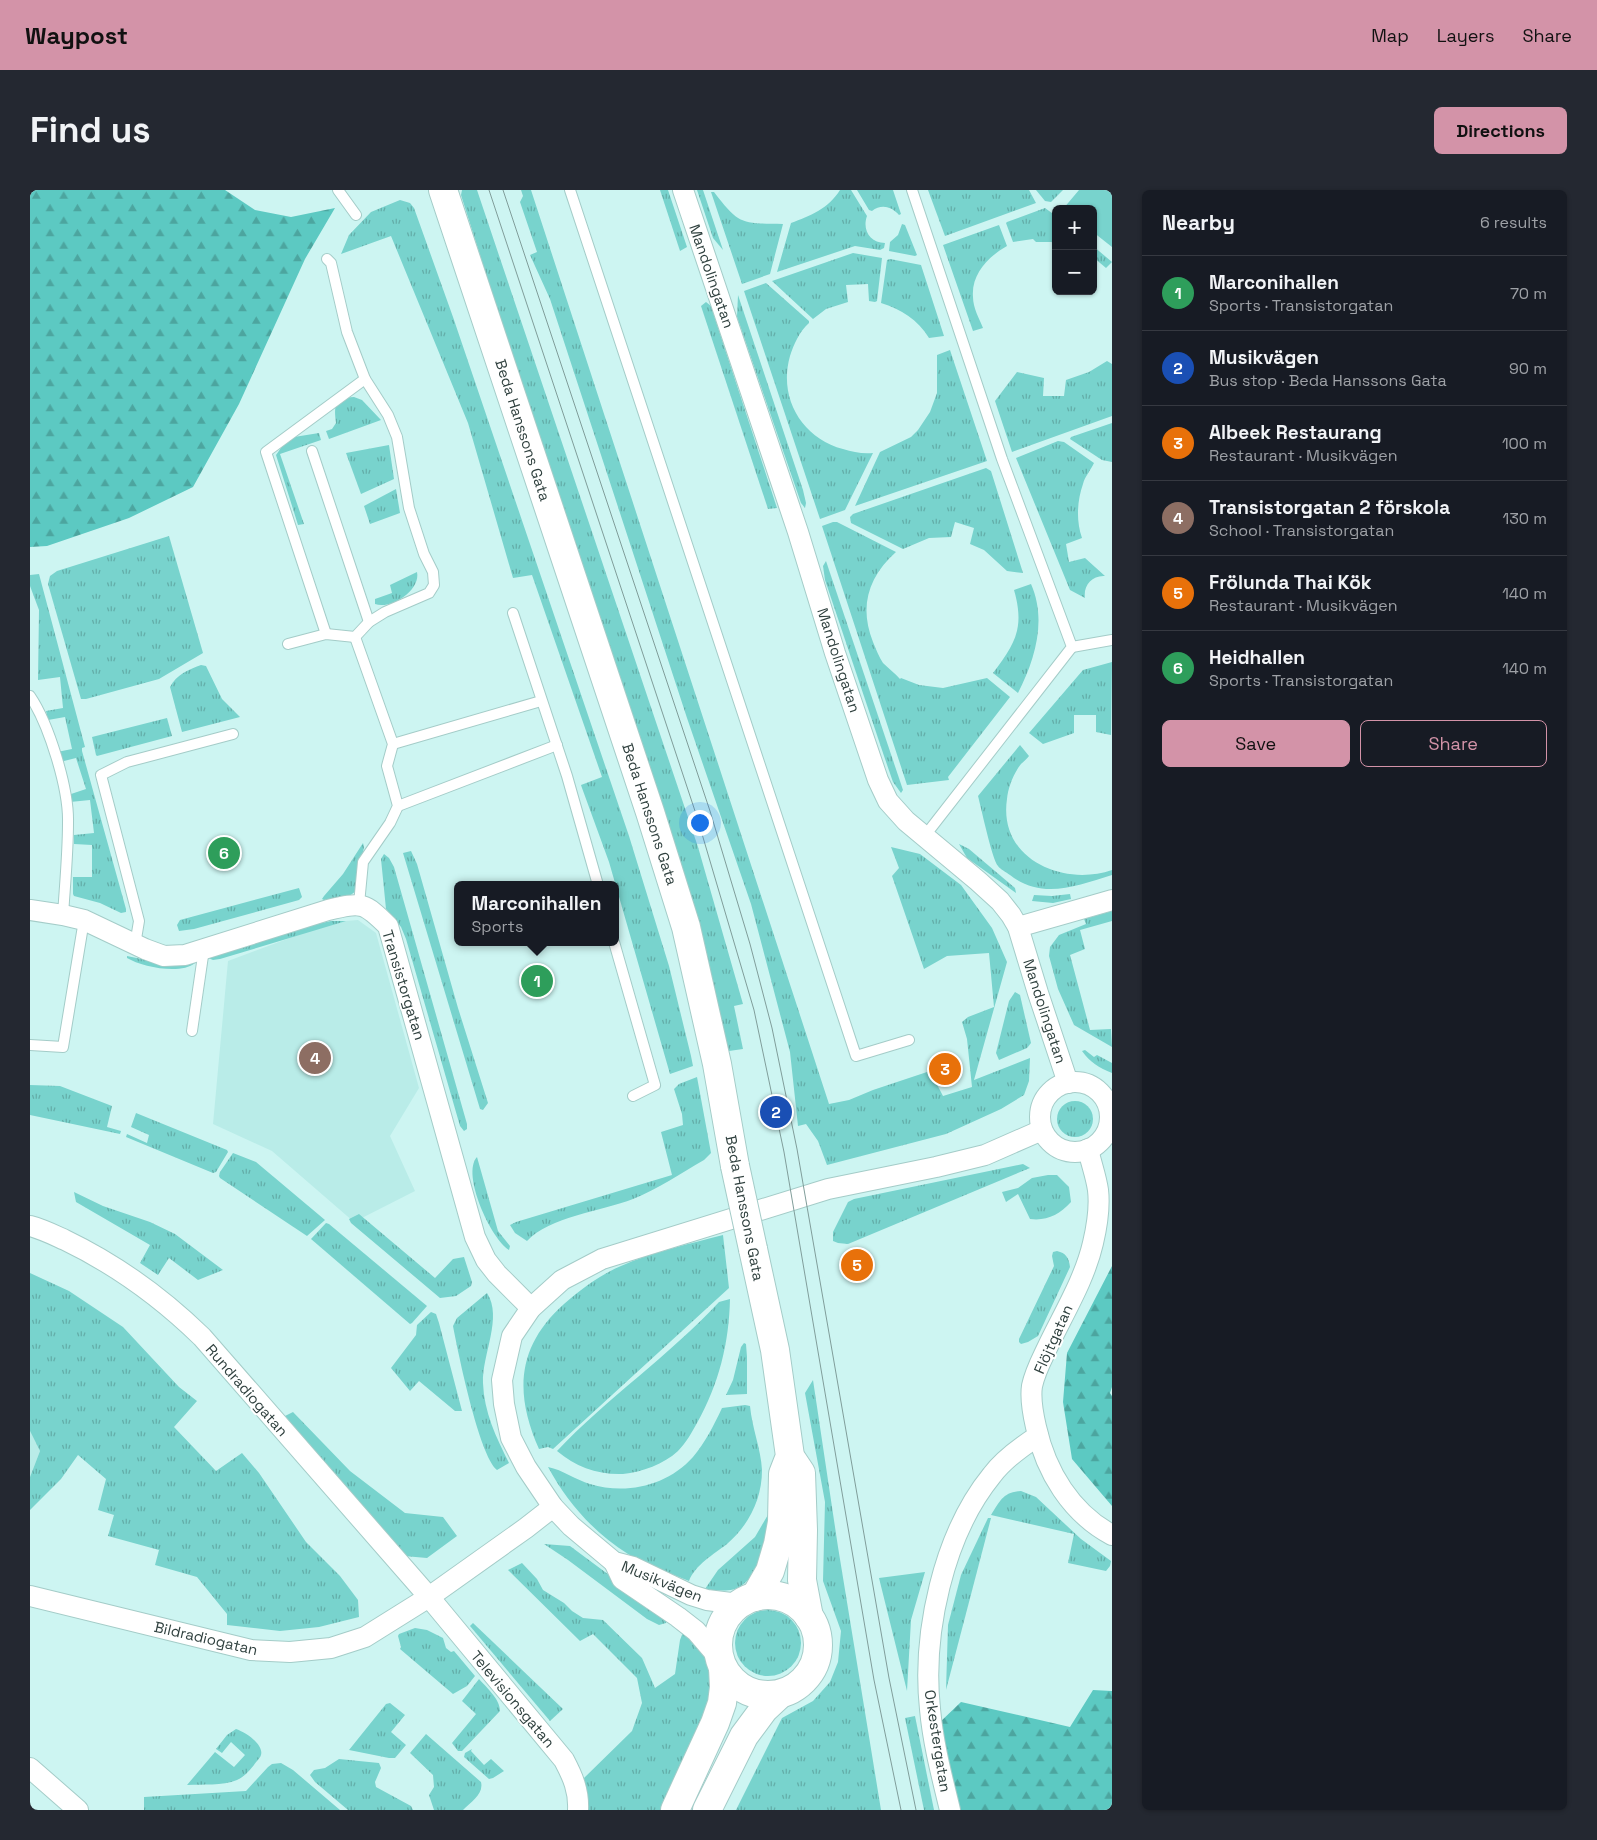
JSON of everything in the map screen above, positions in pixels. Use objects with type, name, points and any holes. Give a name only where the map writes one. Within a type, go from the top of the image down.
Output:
[{"type":"street","name":"Beda Hanssons Gata","points":[[443,190],[644,794],[686,927],[717,1064],[735,1166],[775,1350],[790,1456],[801,1474],[802,1580],[809,1617],[816,1632],[818,1650],[813,1667],[803,1681],[780,1694],[764,1709],[744,1736],[707,1810]]},
{"type":"street","name":"Mandolingatan","points":[[684,190],[878,780],[888,801],[906,821],[993,894],[1011,915],[1018,927],[1068,1083]]},
{"type":"street","points":[[1018,927],[1112,900]]},
{"type":"street","points":[[30,910],[84,920],[164,956],[185,955],[328,910],[359,904]]},
{"type":"street","name":"Transistorgatan","points":[[359,904],[372,911],[388,926],[475,1237],[486,1260],[531,1308]]},
{"type":"street","points":[[1081,1082],[1094,1087],[1109,1102],[1109,1126],[1101,1140],[1081,1152],[1065,1151],[1052,1143],[1042,1130],[1040,1113],[1046,1097],[1060,1086],[1081,1082]]},
{"type":"street","name":"Musikvägen","points":[[721,1663],[696,1631],[622,1579],[614,1562],[571,1526],[553,1507],[526,1467],[511,1438],[504,1404],[502,1380],[512,1336],[531,1308],[562,1280],[602,1259],[828,1189],[936,1167],[985,1154],[1042,1130]]},
{"type":"street","name":"Flöjtgatan","points":[[1088,1149],[1098,1189],[1094,1241],[1081,1278],[1046,1351],[1032,1386],[1034,1416],[1038,1436],[1052,1475],[1062,1491],[1080,1510],[1112,1535]]},
{"type":"street","name":"Rundradiogatan","points":[[30,1226],[80,1248],[127,1274],[180,1315],[202,1337],[429,1597]]},
{"type":"street","name":"Orkestergatan","points":[[950,1810],[930,1709],[928,1666],[931,1632],[938,1598],[950,1553],[978,1495],[998,1468],[1016,1450],[1038,1436]]},
{"type":"street","name":"Beda Hanssons Gata","points":[[676,1810],[722,1703],[724,1687],[718,1641],[722,1624],[727,1616],[747,1600],[770,1571],[782,1522],[783,1474],[790,1456]]},
{"type":"street","name":"Bildradiogatan","points":[[30,1596],[251,1650],[290,1652],[331,1648],[364,1637],[429,1597],[553,1507]]},
{"type":"street","name":"Musikvägen","points":[[614,1562],[633,1566],[691,1595],[707,1600],[747,1600]]},
{"type":"street","name":"Beda Hanssons Gata","points":[[747,1600],[775,1595],[794,1602],[809,1617]]},
{"type":"street","name":"Televisionsgatan","points":[[429,1597],[564,1760],[574,1780],[578,1798],[578,1810]]},
{"type":"street","points":[[721,1663],[733,1682],[747,1691],[764,1695],[780,1694]]},
{"type":"street","points":[[30,1768],[78,1810]]},
{"type":"lane","points":[[338,190],[356,215]]},
{"type":"lane","points":[[570,190],[856,1056],[909,1040]]},
{"type":"lane","points":[[912,190],[1002,459],[1072,647]]},
{"type":"lane","points":[[327,259],[332,263],[347,332],[365,379],[388,415],[396,437],[409,508],[424,554],[433,572],[434,585],[429,593],[385,612],[369,622],[355,637]]},
{"type":"lane","points":[[326,634],[266,452],[365,379]]},
{"type":"lane","points":[[312,451],[369,622]]},
{"type":"lane","points":[[513,613],[556,745],[597,881]]},
{"type":"lane","points":[[288,644],[326,634],[355,637]]},
{"type":"lane","points":[[355,637],[393,744],[387,766],[398,806],[390,823],[363,862],[359,904]]},
{"type":"lane","points":[[924,837],[1072,647],[1112,640]]},
{"type":"lane","points":[[30,696],[40,712],[54,750],[65,795],[68,822],[63,915]]},
{"type":"lane","points":[[393,744],[542,701]]},
{"type":"lane","points":[[134,944],[139,921],[101,775],[126,762],[233,734]]},
{"type":"lane","points":[[398,806],[556,745]]},
{"type":"lane","points":[[30,1045],[63,1048],[84,920]]},
{"type":"lane","points":[[615,946],[655,1085],[633,1096]]},
{"type":"lane","points":[[192,1031],[204,949]]},
{"type":"shaded area","points":[[358,920],[376,933],[419,1088],[390,1136],[415,1191],[354,1222],[272,1151],[213,1124],[228,961],[333,922]]},
{"type":"shaded area","points":[[30,1431],[40,1451],[30,1477]]},
{"type":"green space","points":[[30,190],[225,190],[255,210],[291,217],[335,208],[305,259],[239,404],[193,487],[129,518],[47,546],[30,547]]},
{"type":"green space","points":[[462,190],[477,190],[698,847],[743,1004],[734,1006],[743,1049],[729,1051],[461,195]]},
{"type":"green space","points":[[521,190],[531,190],[829,1104],[849,1100],[930,1071],[943,1096],[972,1087],[967,1039],[962,1022],[968,1017],[994,1007],[989,953],[947,956],[924,969],[892,876],[899,868],[891,847],[920,854],[961,885],[992,928],[1007,962],[974,1080],[1030,1058],[1029,1081],[1024,1095],[1001,1109],[946,1134],[827,1165],[818,1141],[806,1124],[798,1126],[790,1052],[751,904],[687,718],[550,299],[530,255],[537,252],[520,202],[523,196]]},
{"type":"green space","points":[[660,190],[668,190],[687,247],[680,251]]},
{"type":"green space","points":[[697,190],[703,190],[723,250],[713,238]]},
{"type":"green space","points":[[840,190],[851,190],[867,216],[866,226],[868,235],[875,241],[885,243],[884,248],[880,250],[855,246],[777,272],[791,223],[824,207]]},
{"type":"green space","points":[[857,190],[893,190],[901,214],[899,215],[886,207],[879,207],[872,211],[869,210]]},
{"type":"green space","points":[[928,190],[1029,190],[1036,203],[945,236]]},
{"type":"green space","points":[[1036,190],[1063,190],[1051,202],[1045,201]]},
{"type":"green space","points":[[1079,190],[1112,190],[1112,247],[1097,235],[1097,205],[1066,205]]},
{"type":"green space","points":[[711,192],[714,192],[736,217],[750,222],[783,224],[770,274],[742,284]]},
{"type":"green space","points":[[400,200],[410,203],[414,208],[453,317],[629,836],[669,966],[693,1066],[670,1074],[619,897],[619,881],[614,881],[581,785],[602,777],[532,575],[513,578],[468,423],[391,236],[341,254],[349,235],[371,212]]},
{"type":"green space","points":[[1045,208],[1052,213],[1052,242],[1036,242],[1033,239],[1013,242],[1007,222]]},
{"type":"green space","points":[[902,224],[905,225],[917,255],[915,256],[889,251],[890,242],[898,235]]},
{"type":"green space","points":[[999,225],[1007,246],[988,260],[978,273],[973,289],[973,301],[983,328],[973,331],[943,245]]},
{"type":"green space","points":[[1097,249],[1112,262],[1106,268],[1097,260]]},
{"type":"green space","points":[[853,253],[882,258],[877,301],[875,302],[869,301],[868,284],[846,285],[848,302],[826,309],[813,319],[772,281]]},
{"type":"green space","points":[[887,260],[921,265],[944,336],[929,338],[920,326],[908,316],[895,308],[881,303]]},
{"type":"green space","points":[[766,283],[809,321],[795,343],[787,372],[787,387],[797,414],[805,426],[828,444],[854,452],[873,453],[845,510],[820,519],[744,291]]},
{"type":"green space","points":[[738,295],[803,490],[806,503],[805,508],[801,503],[737,317]]},
{"type":"green space","points":[[706,302],[711,306],[777,508],[768,509],[701,306]]},
{"type":"green space","points":[[950,350],[987,461],[855,506],[880,452],[911,437],[930,412],[937,393],[937,355]]},
{"type":"green space","points":[[1107,361],[1112,364],[1112,416],[1012,452],[995,401],[1017,372],[1044,378],[1043,396],[1064,396],[1066,380],[1089,372]]},
{"type":"green space","points":[[354,397],[362,400],[381,420],[329,439],[326,431],[332,429],[336,423],[335,411],[337,404],[342,399]]},
{"type":"green space","points":[[1112,423],[1112,462],[1102,460],[1070,439],[1071,437]]},
{"type":"green space","points":[[319,433],[321,440],[280,454],[304,524],[298,525],[276,455],[288,438]]},
{"type":"green space","points":[[1058,441],[1064,442],[1094,463],[1084,481],[1079,497],[1078,518],[1082,538],[1066,544],[1069,562],[1085,558],[1105,576],[1096,577],[1089,582],[1085,589],[1085,598],[1070,590],[1016,458]]},
{"type":"green space","points":[[389,445],[394,479],[361,494],[346,453]]},
{"type":"green space","points":[[986,468],[991,471],[1023,573],[1007,571],[984,550],[970,544],[974,528],[955,522],[951,537],[929,538],[903,549],[851,523],[850,517],[853,514]]},
{"type":"green space","points":[[396,489],[400,513],[370,524],[364,506]]},
{"type":"green space","points":[[837,522],[896,552],[886,562],[873,582],[867,605],[869,629],[883,663],[900,679],[919,685],[943,688],[987,678],[1010,697],[948,777],[949,780],[907,785],[822,526]]},
{"type":"green space","points":[[169,536],[203,653],[159,679],[81,699],[48,584],[50,576],[57,571]]},
{"type":"green space","points":[[826,561],[903,790],[901,793],[893,782],[825,580],[823,566]]},
{"type":"green space","points":[[417,572],[417,579],[414,585],[404,597],[389,604],[375,604],[375,599],[392,593],[390,585]]},
{"type":"green space","points":[[39,574],[85,747],[82,748],[82,751],[126,912],[121,913],[100,903],[74,896],[73,894],[73,877],[92,877],[92,845],[74,844],[74,835],[94,833],[90,800],[70,802],[68,795],[86,789],[76,758],[60,762],[57,752],[72,749],[65,717],[48,720],[46,711],[63,708],[60,677],[38,680],[39,610],[30,586],[30,575]]},
{"type":"green space","points":[[1031,584],[1038,612],[1037,640],[1034,654],[1018,693],[993,673],[1007,653],[1016,635],[1018,615],[1014,590]]},
{"type":"green space","points":[[1112,662],[1111,735],[1096,732],[1096,715],[1074,715],[1074,733],[1043,744],[1029,733],[1083,670]]},
{"type":"green space","points":[[201,665],[206,666],[222,699],[240,717],[182,732],[170,687],[179,676]]},
{"type":"green space","points":[[167,718],[172,736],[96,755],[92,737]]},
{"type":"green space","points":[[1020,745],[1029,756],[1021,764],[1011,781],[1007,799],[1007,820],[1013,838],[1023,852],[1038,863],[1055,871],[1074,875],[1112,870],[1112,875],[1072,886],[1047,889],[1022,883],[998,866],[990,844],[978,796]]},
{"type":"green space","points":[[363,843],[364,847],[356,891],[348,897],[322,899],[343,874]]},
{"type":"green space","points":[[959,844],[969,849],[1015,888],[1016,893],[967,858]]},
{"type":"green space","points":[[411,851],[417,864],[458,1008],[488,1103],[483,1110],[480,1109],[403,853]]},
{"type":"green space","points":[[384,854],[389,858],[394,867],[467,1124],[467,1129],[464,1131],[460,1126],[406,939],[401,927],[386,909],[381,859]]},
{"type":"green space","points":[[299,888],[302,897],[299,900],[194,929],[179,931],[177,925],[180,920]]},
{"type":"green space","points":[[1070,894],[1071,899],[1053,903],[1032,901],[1034,895]]},
{"type":"green space","points":[[1112,911],[1112,921],[1080,930],[1085,949],[1070,955],[1090,1030],[1111,1029],[1112,1047],[1074,1025],[1058,989],[1049,956],[1050,947],[1059,935],[1086,924],[1084,919]]},
{"type":"green space","points":[[331,921],[346,921],[220,959],[213,960],[208,958],[302,927]]},
{"type":"green space","points":[[127,956],[156,962],[194,960],[195,963],[181,969],[151,967],[127,958]]},
{"type":"green space","points":[[1015,992],[1020,995],[1031,1043],[1027,1048],[999,1060],[996,1053],[1009,1001]]},
{"type":"green space","points":[[1085,1050],[1094,1057],[1097,1055],[1112,1063],[1112,1073],[1099,1067],[1085,1055],[1082,1051]]},
{"type":"green space","points":[[697,1077],[711,1153],[704,1160],[642,1195],[562,1220],[548,1226],[527,1241],[515,1233],[510,1225],[516,1222],[672,1175],[661,1132],[683,1125],[682,1114],[674,1089],[679,1084]]},
{"type":"green space","points":[[30,1085],[60,1086],[112,1106],[107,1127],[121,1131],[120,1134],[30,1115]]},
{"type":"green space","points":[[1075,1101],[1088,1106],[1093,1119],[1088,1132],[1075,1137],[1062,1132],[1057,1119],[1062,1106]]},
{"type":"green space","points":[[136,1113],[228,1152],[216,1172],[213,1173],[126,1137],[127,1134],[147,1143],[149,1135],[131,1127]]},
{"type":"green space","points":[[233,1153],[256,1162],[325,1220],[307,1236],[220,1178],[220,1172]]},
{"type":"green space","points":[[477,1157],[498,1231],[510,1246],[509,1250],[494,1233],[480,1206],[473,1177],[473,1165]]},
{"type":"green space","points":[[1023,1164],[1030,1168],[848,1244],[833,1241],[833,1232],[848,1202],[854,1199]]},
{"type":"green space","points":[[1057,1175],[1069,1187],[1071,1202],[1057,1214],[1042,1219],[1030,1219],[1018,1194],[1006,1202],[1002,1192],[1018,1188],[1032,1178]]},
{"type":"green space","points":[[74,1192],[103,1206],[150,1222],[175,1234],[223,1270],[198,1280],[169,1258],[158,1275],[140,1263],[150,1245],[76,1202]]},
{"type":"green space","points":[[359,1214],[435,1278],[453,1259],[464,1257],[472,1282],[471,1286],[456,1296],[440,1298],[351,1223],[349,1219]]},
{"type":"green space","points":[[326,1223],[427,1306],[412,1323],[410,1324],[311,1239]]},
{"type":"green space","points":[[723,1235],[729,1288],[553,1449],[548,1447],[539,1449],[526,1409],[524,1371],[537,1336],[548,1320],[577,1293],[613,1270],[658,1252]]},
{"type":"green space","points":[[1057,1251],[1066,1256],[1070,1267],[1038,1336],[1021,1344],[1019,1339],[1054,1266],[1053,1252]]},
{"type":"green space","points":[[1112,1266],[1112,1387],[1110,1393],[1112,1396],[1112,1506],[1072,1459],[1063,1402],[1067,1353]]},
{"type":"green space","points":[[30,1273],[69,1291],[123,1327],[179,1387],[197,1401],[174,1427],[216,1471],[242,1453],[259,1473],[306,1542],[340,1576],[358,1600],[359,1617],[319,1627],[280,1631],[227,1625],[227,1614],[197,1577],[155,1565],[159,1550],[108,1536],[114,1515],[98,1510],[106,1479],[78,1455],[61,1479],[30,1510],[30,1477],[40,1451],[30,1431]]},
{"type":"green space","points":[[487,1293],[491,1303],[493,1325],[485,1360],[484,1394],[492,1424],[509,1463],[497,1470],[490,1461],[476,1425],[453,1326],[457,1318]]},
{"type":"green space","points":[[730,1299],[728,1331],[717,1378],[697,1423],[678,1451],[652,1467],[623,1474],[614,1474],[580,1466],[557,1451],[596,1413],[680,1341],[719,1302]]},
{"type":"green space","points":[[431,1312],[436,1314],[439,1323],[462,1411],[455,1411],[419,1381],[410,1391],[391,1368],[416,1335],[417,1325]]},
{"type":"green space","points":[[744,1343],[746,1344],[747,1357],[747,1394],[726,1395],[733,1380],[741,1347]]},
{"type":"green space","points":[[813,1380],[881,1810],[736,1810],[782,1718],[813,1701],[830,1682],[838,1662],[841,1631],[823,1581],[825,1502],[805,1393]]},
{"type":"green space","points":[[750,1406],[762,1470],[757,1501],[742,1529],[727,1544],[700,1565],[689,1581],[635,1558],[616,1546],[582,1516],[555,1480],[548,1467],[590,1484],[604,1487],[632,1488],[658,1481],[683,1467],[693,1457],[705,1440],[722,1408]]},
{"type":"green space","points":[[293,1412],[350,1471],[405,1513],[443,1517],[457,1536],[427,1558],[404,1556],[285,1416]]},
{"type":"green space","points":[[1021,1491],[1036,1497],[1081,1539],[1111,1561],[1106,1571],[1068,1563],[1074,1534],[991,1515],[1006,1495]]},
{"type":"green space","points":[[769,1513],[770,1536],[768,1549],[753,1574],[742,1585],[730,1590],[705,1589],[718,1570],[755,1537]]},
{"type":"green space","points":[[988,1518],[991,1518],[946,1690],[948,1625],[961,1575]]},
{"type":"green space","points":[[544,1544],[570,1546],[667,1618],[666,1623],[659,1625],[647,1619]]},
{"type":"green space","points":[[522,1563],[537,1579],[543,1590],[564,1603],[572,1611],[583,1618],[603,1620],[642,1658],[655,1688],[675,1674],[680,1640],[684,1630],[706,1657],[713,1683],[702,1729],[662,1810],[587,1810],[584,1778],[632,1731],[642,1703],[637,1678],[593,1634],[580,1641],[508,1570]]},
{"type":"green space","points":[[925,1572],[911,1620],[907,1691],[879,1578]]},
{"type":"green space","points":[[768,1610],[781,1613],[791,1620],[798,1630],[801,1643],[798,1656],[791,1666],[781,1673],[768,1676],[755,1673],[745,1666],[738,1656],[735,1643],[738,1630],[745,1620],[755,1613]]},
{"type":"green space","points":[[473,1623],[563,1709],[550,1721],[470,1626]]},
{"type":"green space","points":[[415,1628],[427,1630],[443,1638],[446,1648],[451,1652],[454,1651],[475,1676],[467,1686],[453,1694],[400,1649],[399,1634]]},
{"type":"green space","points":[[479,1679],[498,1702],[500,1711],[462,1751],[458,1751],[452,1743],[476,1714],[462,1701]]},
{"type":"green space","points":[[1093,1690],[1112,1691],[1112,1810],[956,1810],[938,1724],[961,1702],[1070,1727]]},
{"type":"green space","points":[[390,1703],[405,1715],[391,1732],[406,1745],[395,1758],[349,1750],[386,1704]]},
{"type":"green space","points":[[915,1716],[934,1810],[924,1810],[905,1718]]},
{"type":"green space","points":[[236,1729],[253,1739],[260,1747],[260,1756],[250,1769],[242,1777],[231,1782],[187,1785],[215,1752],[234,1767],[245,1755],[231,1742],[222,1753],[216,1749],[227,1735]]},
{"type":"green space","points":[[426,1734],[481,1782],[479,1794],[463,1810],[434,1810],[429,1795],[434,1787],[433,1775],[410,1753]]},
{"type":"green space","points":[[472,1749],[471,1751],[484,1765],[491,1759],[504,1771],[489,1779],[464,1757],[465,1753]]},
{"type":"green space","points":[[339,1759],[379,1763],[381,1768],[375,1782],[376,1787],[411,1806],[413,1810],[348,1810],[315,1782],[310,1775],[314,1770],[325,1768]]},
{"type":"green space","points":[[281,1763],[293,1770],[340,1810],[144,1810],[144,1797],[246,1791],[268,1767],[272,1764]]},
{"type":"tram line","points":[[489,190],[697,817],[754,1010],[784,1152],[874,1680],[901,1810]]},
{"type":"tram line","points":[[503,190],[710,811],[750,944],[772,1028],[797,1149],[889,1678],[916,1810]]},
{"type":"place","name":"Heidhallen","points":[[224,853]]},
{"type":"place","name":"Marconihallen","points":[[537,981]]},
{"type":"place","name":"Transistorgatan 2 förskola","points":[[315,1058]]},
{"type":"place","name":"Albeek Restaurang","points":[[945,1069]]},
{"type":"place","name":"Musikvägen","points":[[776,1112]]},
{"type":"place","name":"Frölunda Thai Kök","points":[[857,1265]]}]
